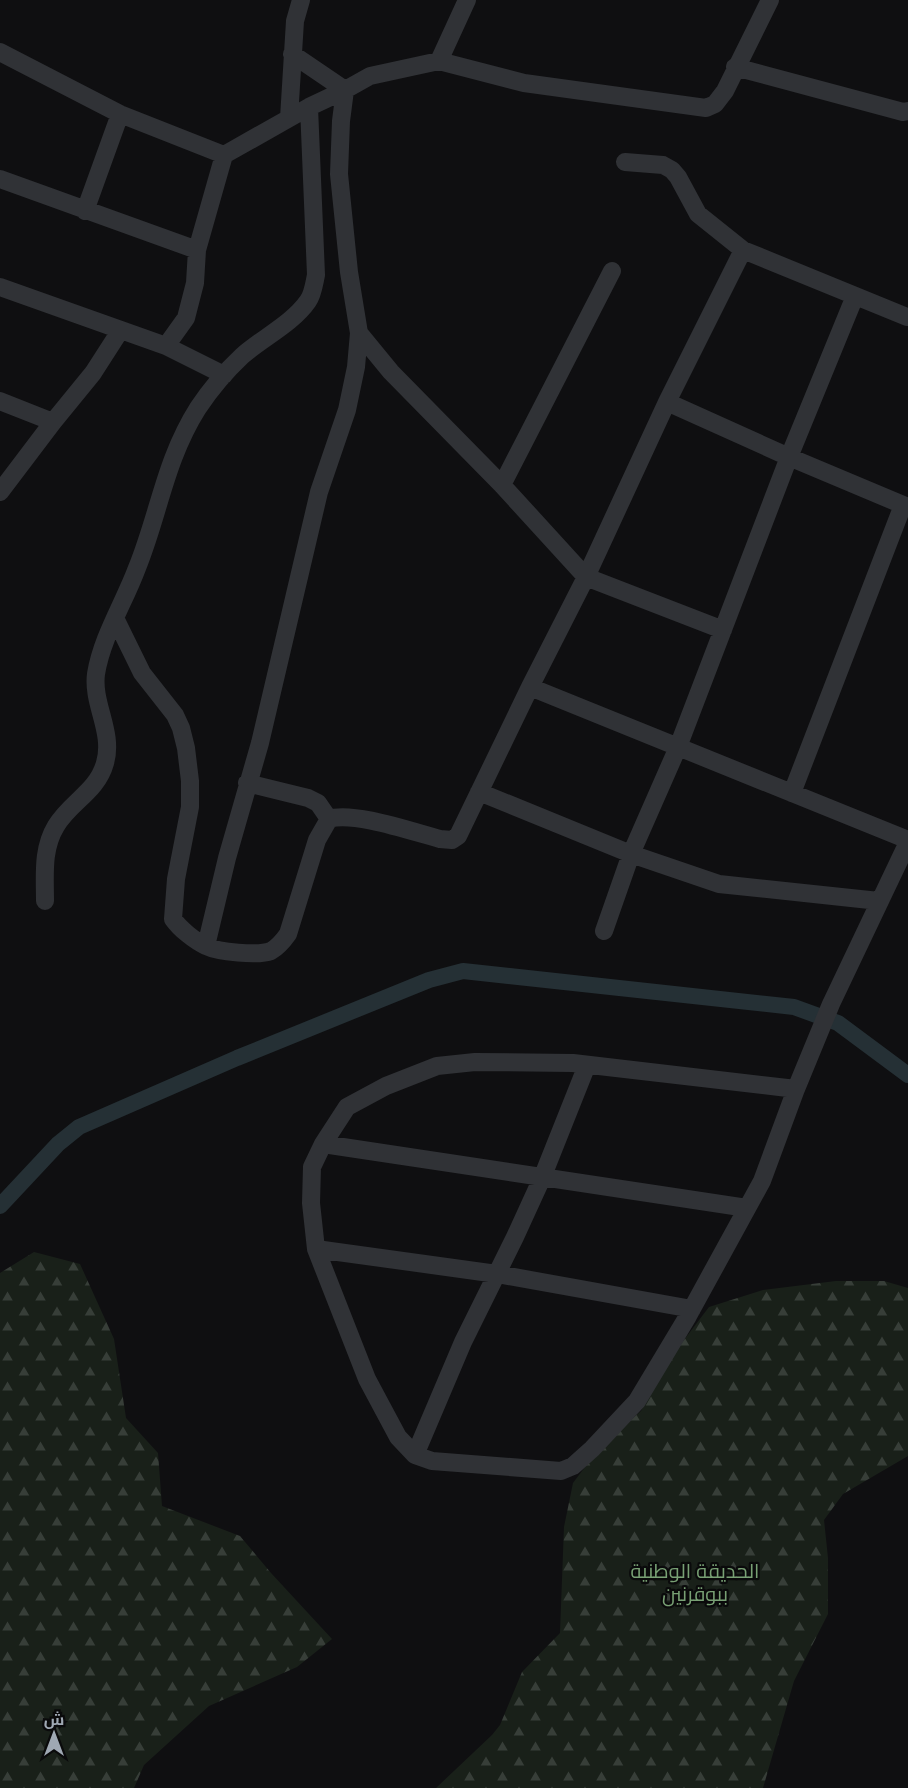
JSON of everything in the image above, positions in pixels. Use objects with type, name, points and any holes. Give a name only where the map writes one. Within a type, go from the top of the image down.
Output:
[{"type":"street","points":[[289,118],[295,21],[301,0]]},
{"type":"street","points":[[439,61],[467,0]]},
{"type":"street","points":[[165,346],[186,318],[195,283],[197,250],[224,155],[370,76],[439,61],[524,83],[705,108],[715,104],[725,91],[770,0]]},
{"type":"street","points":[[0,52],[120,114],[224,155]]},
{"type":"street","points":[[292,54],[345,90]]},
{"type":"street","points":[[735,67],[903,112],[908,111]]},
{"type":"street","points":[[207,946],[247,783],[260,743],[319,492],[347,410],[356,366],[359,333],[349,272],[339,174],[345,90]]},
{"type":"street","points":[[45,901],[45,855],[49,840],[60,819],[97,782],[107,754],[108,742],[96,678],[98,666],[115,618],[138,568],[171,460],[198,408],[225,375],[242,356],[298,313],[308,300],[313,288],[316,275],[309,107]]},
{"type":"street","points":[[85,211],[120,114]]},
{"type":"street","points":[[625,162],[663,165],[672,170],[698,214],[743,249],[907,317]]},
{"type":"street","points":[[0,179],[197,250]]},
{"type":"street","points":[[115,618],[142,673],[175,715],[186,748],[190,807],[176,879],[172,916],[176,923],[207,946],[226,951],[270,952],[288,934],[317,840],[329,819],[338,816],[358,818],[440,839],[452,840],[458,836],[586,577],[667,402],[743,249]]},
{"type":"street","points":[[502,485],[612,271]]},
{"type":"street","points":[[0,287],[165,346],[225,375]]},
{"type":"street","points":[[604,931],[631,854],[678,747],[789,457],[855,296]]},
{"type":"street","points":[[0,492],[93,373],[120,331]]},
{"type":"street","points":[[359,333],[391,372],[502,485],[586,577],[723,630]]},
{"type":"street","points":[[0,401],[53,422]]},
{"type":"street","points":[[667,402],[906,506],[792,793]]},
{"type":"street","points":[[530,687],[908,841],[814,1043],[762,1181],[692,1309],[637,1401],[592,1449],[573,1466],[561,1471],[432,1461],[415,1455],[398,1437],[367,1379],[316,1249],[311,1203],[312,1167],[323,1144],[347,1107],[386,1086],[437,1066],[475,1062],[573,1063],[796,1089]]},
{"type":"street","points":[[247,783],[308,798],[318,803],[329,819]]},
{"type":"street","points":[[479,792],[631,854],[719,884],[879,901]]},
{"type":"street","points":[[415,1455],[463,1342],[542,1178],[587,1065]]},
{"type":"street","points":[[323,1144],[747,1208]]},
{"type":"street","points":[[316,1249],[497,1274],[692,1309]]},
{"type":"green space","points":[[34,1252],[80,1264],[114,1339],[126,1418],[158,1453],[162,1506],[240,1536],[332,1639],[297,1667],[209,1706],[144,1765],[134,1788],[0,1788],[0,1273]]},
{"type":"green space","name":"الحديقة الوطنية ببوقرنين","points":[[836,1281],[884,1281],[908,1288],[908,1456],[843,1494],[824,1520],[828,1558],[828,1614],[794,1681],[763,1788],[436,1788],[500,1725],[522,1672],[560,1633],[564,1527],[573,1483],[600,1447],[641,1411],[668,1361],[709,1307],[763,1290]]},
{"type":"waterway","points":[[0,1206],[58,1144],[79,1127],[237,1058],[429,980],[463,971],[794,1007],[838,1023],[908,1075]]}]
